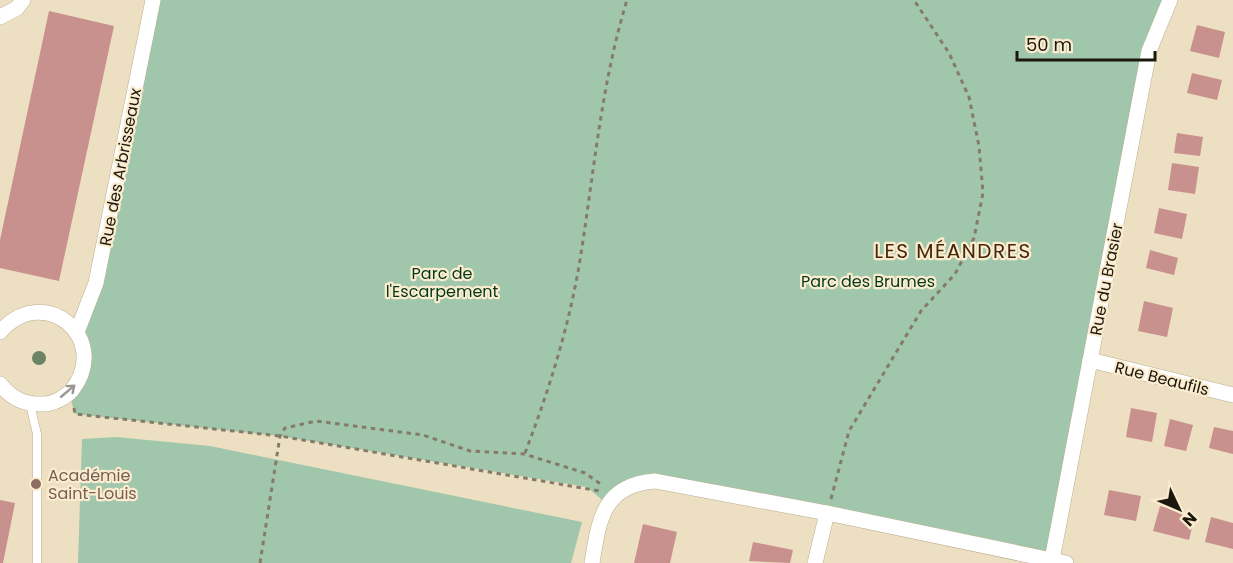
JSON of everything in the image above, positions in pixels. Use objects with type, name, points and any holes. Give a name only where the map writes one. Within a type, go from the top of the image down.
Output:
[{"type":"street","points":[[0,17],[17,8],[23,0]]},
{"type":"street","name":"Rue des Arbrisseaux","points":[[77,332],[96,284],[153,0]]},
{"type":"street","name":"Rue du Brasier","points":[[1059,562],[1090,360],[1149,51],[1170,0]]},
{"type":"street","points":[[0,332],[10,320],[29,312],[49,312],[64,319],[77,332],[84,351],[83,372],[69,393],[50,404],[30,405],[10,396],[0,384]]},
{"type":"street","name":"Rue Beaufils","points":[[1090,360],[1233,395]]},
{"type":"street","points":[[592,563],[597,529],[607,504],[616,495],[638,482],[655,481],[827,513],[1059,562]]},
{"type":"street","points":[[816,563],[827,513]]},
{"type":"lane","points":[[30,405],[37,434],[37,563]]},
{"type":"path","points":[[524,454],[555,372],[566,328],[580,262],[610,58],[627,0]]},
{"type":"path","points":[[827,513],[849,431],[921,311],[955,274],[974,238],[983,193],[979,146],[969,97],[949,53],[914,0]]},
{"type":"path","points":[[69,393],[75,414],[280,436],[587,487],[616,495]]},
{"type":"path","points":[[260,563],[280,436],[285,428],[316,421],[423,435],[470,451],[524,454],[585,473],[616,495]]},
{"type":"green space","points":[[153,0],[1170,0],[1161,19],[1052,560],[655,481],[607,504],[587,487],[280,436],[75,414],[69,393],[79,380],[77,332]]},
{"type":"green space","points":[[116,437],[210,446],[582,522],[571,563],[78,563],[82,439]]},
{"type":"building","points":[[49,11],[114,26],[59,281],[0,268],[0,240]]},
{"type":"building","points":[[1197,25],[1225,32],[1219,58],[1190,51]]},
{"type":"building","points":[[1192,73],[1222,80],[1217,100],[1187,93]]},
{"type":"building","points":[[1177,133],[1203,137],[1200,156],[1174,153]]},
{"type":"building","points":[[1172,163],[1199,167],[1195,194],[1168,190]]},
{"type":"building","points":[[1159,208],[1187,214],[1182,239],[1154,233]]},
{"type":"building","points":[[1150,250],[1178,258],[1174,275],[1146,268]]},
{"type":"building","points":[[1144,301],[1173,308],[1167,337],[1138,331]]},
{"type":"building","points":[[1131,408],[1157,413],[1152,442],[1126,437]]},
{"type":"building","points":[[1170,419],[1193,425],[1186,451],[1164,446]]},
{"type":"building","points":[[1214,427],[1233,431],[1233,454],[1209,448]]},
{"type":"building","points":[[1109,490],[1141,496],[1136,521],[1104,515]]},
{"type":"building","points":[[0,500],[15,503],[3,563],[0,563]]},
{"type":"building","points":[[1160,506],[1195,515],[1189,540],[1153,531]]},
{"type":"building","points":[[1211,517],[1233,523],[1233,549],[1205,542]]},
{"type":"building","points":[[643,524],[677,532],[670,563],[634,563]]},
{"type":"building","points":[[753,542],[793,550],[790,563],[749,561]]},
{"type":"place","name":"Académie Saint-Louis","points":[[36,484]]},
{"type":"district","name":"LES MÉANDRES","points":[[953,251]]},
{"type":"park label","name":"Parc des Brumes","points":[[868,281]]},
{"type":"park label","name":"Parc de l'Escarpement","points":[[442,282]]}]
